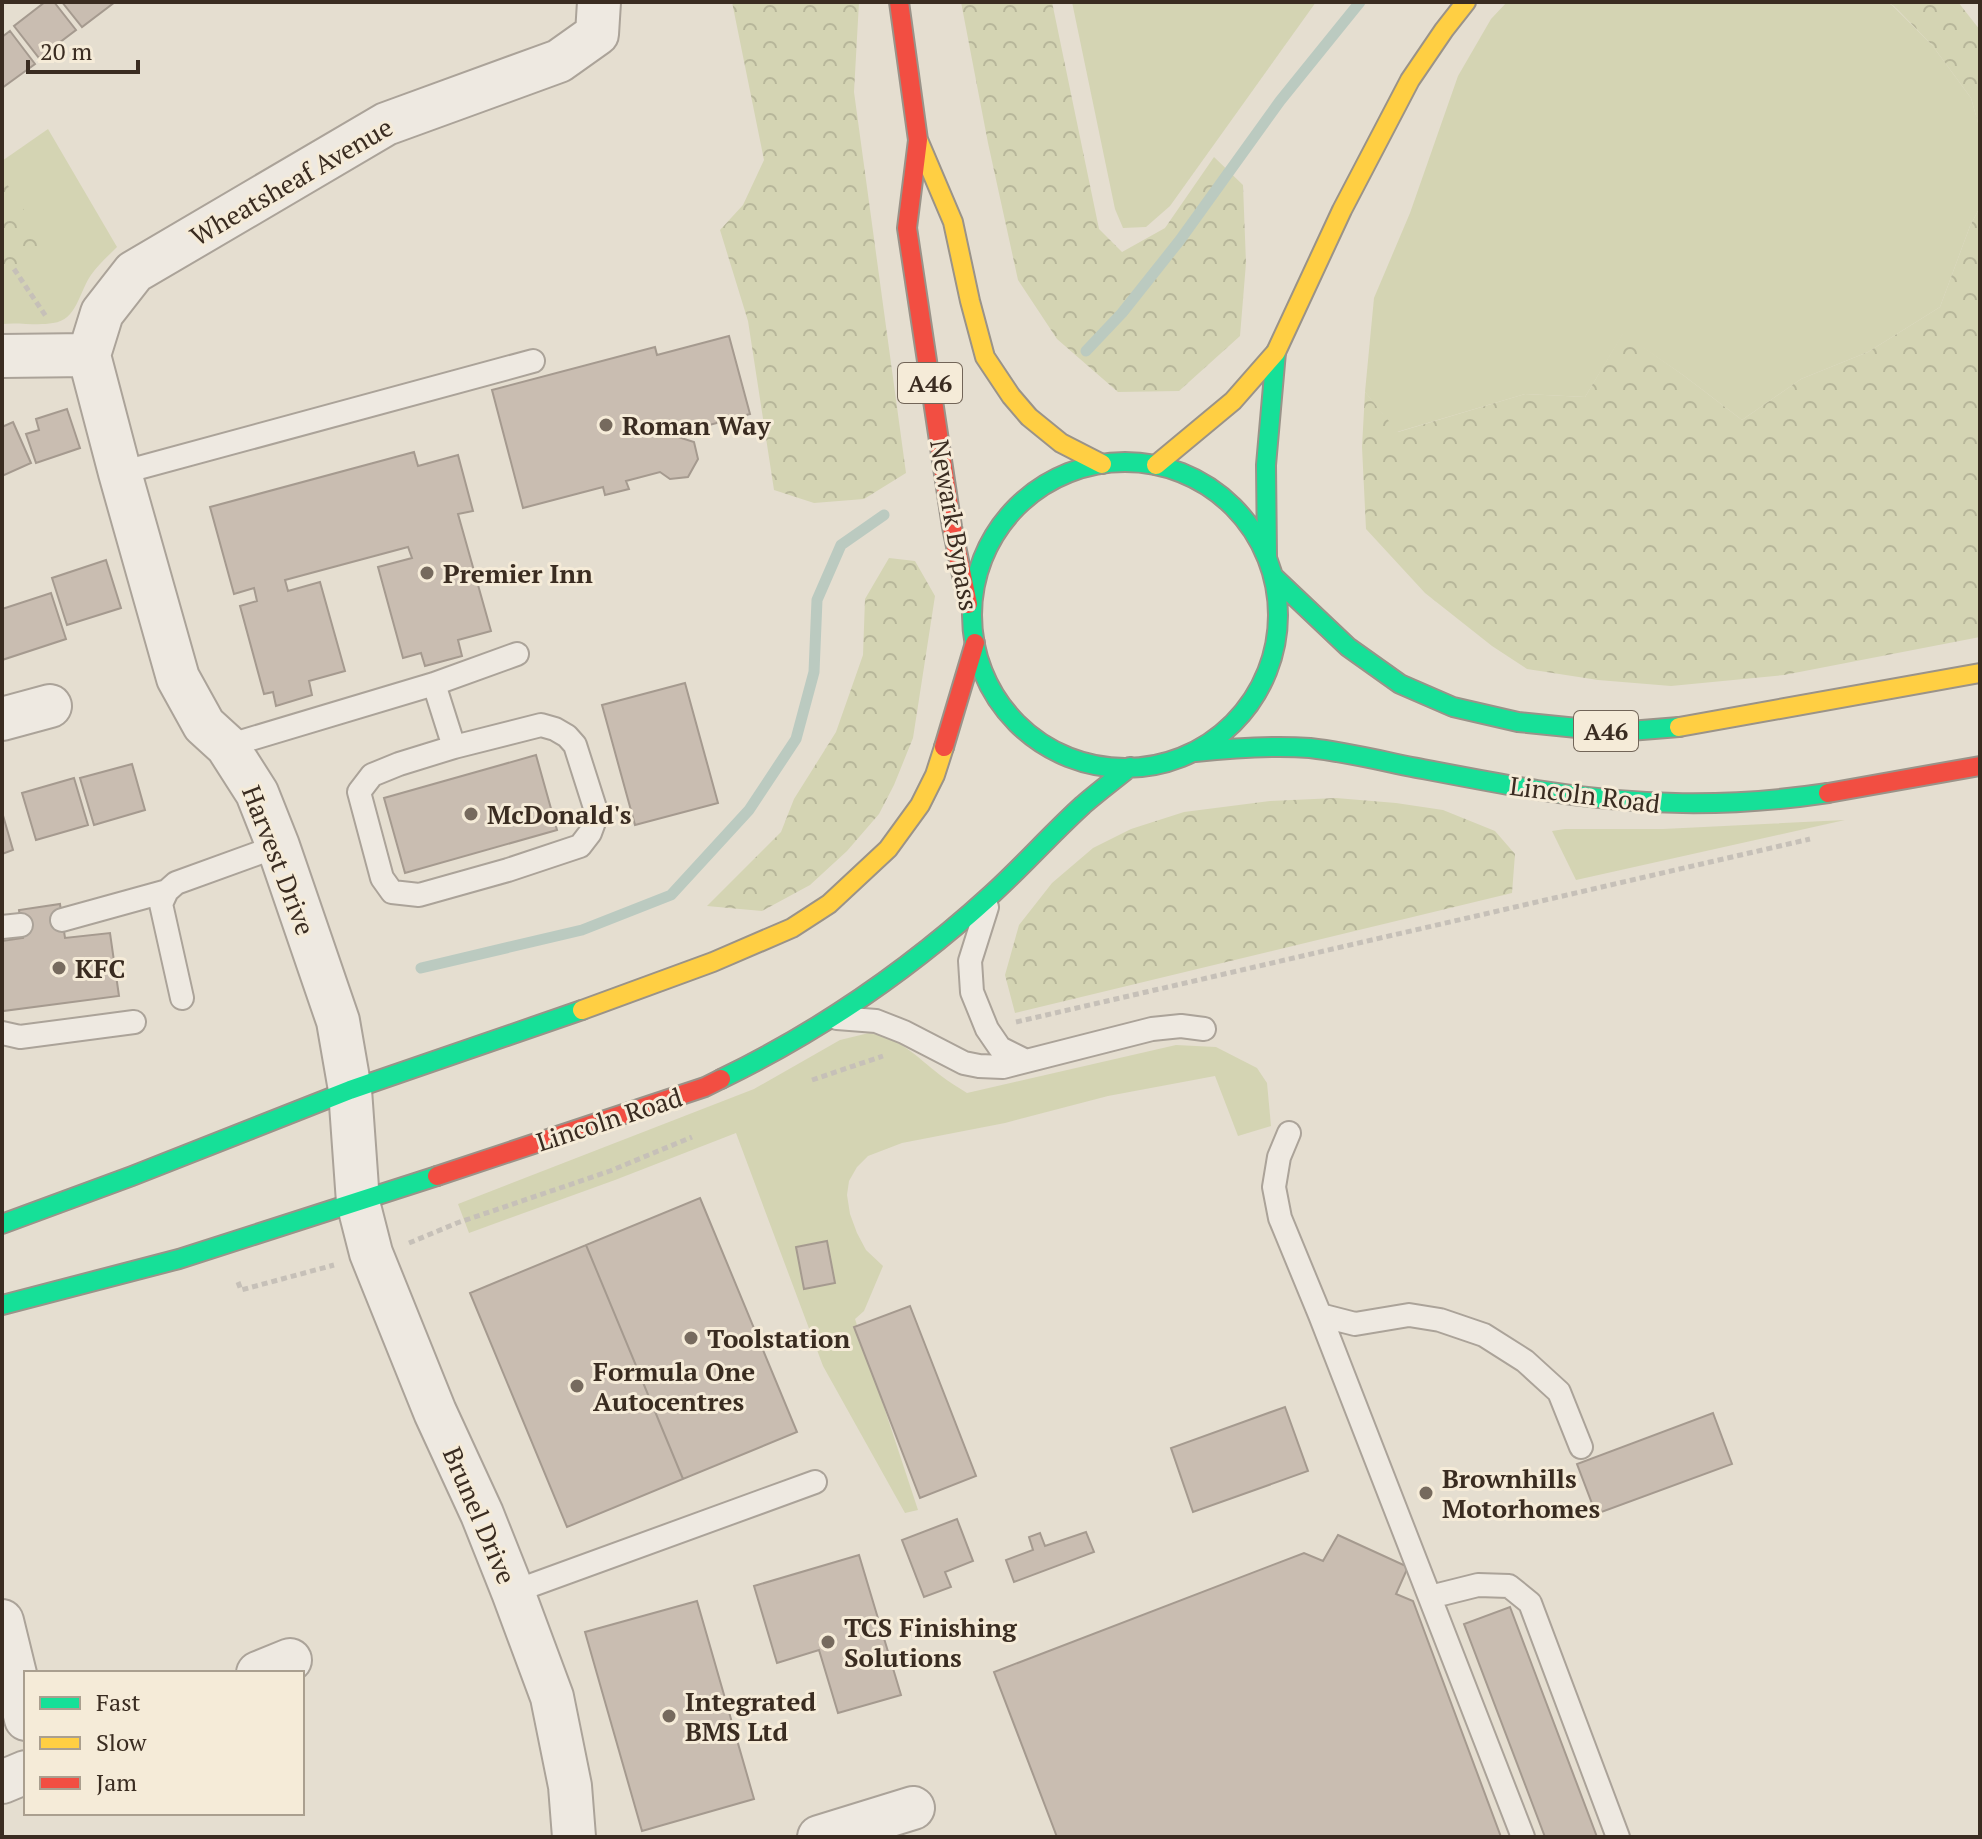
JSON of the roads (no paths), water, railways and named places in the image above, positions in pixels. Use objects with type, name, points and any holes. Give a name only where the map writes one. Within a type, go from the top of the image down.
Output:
[{"type":"main road","name":"Newark Bypass","points":[[899,2],[918,140],[907,228],[952,527],[980,662],[1008,713],[1037,740],[1072,758],[1101,765],[1130,767]]},
{"type":"main road","points":[[1156,465],[1233,401],[1276,352],[1342,210],[1410,80],[1466,2]]},
{"type":"main road","name":"Newark Bypass","points":[[918,140],[953,222],[985,357],[1029,417],[1061,443],[1102,464]]},
{"type":"main road","points":[[1270,568],[1266,465],[1276,352]]},
{"type":"main road","points":[[2,1224],[350,1090],[713,962],[782,933],[829,904],[888,849],[920,805],[935,775],[960,697],[974,634],[975,584],[989,545],[1012,511],[1044,485],[1072,472],[1102,464],[1129,462],[1175,470],[1224,498],[1237,511],[1259,541],[1270,568],[1277,593],[1278,629],[1264,679],[1233,723],[1190,753],[1171,760],[1130,767]]},
{"type":"main road","name":"A46","points":[[1270,568],[1348,647],[1400,684],[1453,707],[1518,722],[1617,732],[1682,727],[1980,673]]},
{"type":"main road","name":"Lincoln Road","points":[[1190,753],[1248,746],[1295,747],[1356,755],[1577,797],[1647,804],[1777,800],[1980,766]]},
{"type":"main road","name":"Lincoln Road","points":[[2,1305],[179,1259],[705,1087],[772,1054],[832,1017],[928,948],[991,895],[1083,805],[1130,767]]},
{"type":"street","name":"Wheatsheaf Avenue","points":[[81,355],[102,313],[134,272],[386,124],[559,61],[597,34],[599,2]]},
{"type":"street","points":[[2,356],[81,355]]},
{"type":"street","name":"Harvest Drive","points":[[81,355],[120,473],[178,678],[204,725],[227,746],[257,793],[338,1021],[350,1090],[358,1202]]},
{"type":"street","points":[[2,719],[50,706]]},
{"type":"street","name":"Brunel Drive","points":[[358,1202],[371,1253],[435,1412],[482,1514],[552,1697],[570,1786],[574,1837]]},
{"type":"street","points":[[2,1621],[24,1711]]},
{"type":"street","points":[[2,1782],[24,1773]]},
{"type":"street","points":[[819,1837],[913,1808]]},
{"type":"lane","points":[[120,473],[533,361]]},
{"type":"lane","points":[[227,746],[434,684],[517,654]]},
{"type":"lane","points":[[434,684],[454,747]]},
{"type":"lane","points":[[541,725],[567,736],[575,745],[597,814],[590,833],[580,846],[508,870],[419,895],[392,892],[382,878],[359,792],[372,775],[454,747],[541,725]]},
{"type":"lane","points":[[182,998],[161,904],[167,891],[176,883],[278,846]]},
{"type":"lane","points":[[62,920],[167,891]]},
{"type":"lane","points":[[991,895],[970,961],[972,992],[987,1029],[1000,1048],[1024,1060]]},
{"type":"lane","points":[[832,1017],[876,1021],[964,1063],[1003,1067],[1152,1029],[1181,1026],[1204,1029]]},
{"type":"lane","points":[[2,1033],[20,1037],[134,1022]]},
{"type":"lane","points":[[1289,1133],[1279,1157],[1274,1187],[1280,1218],[1523,1837]]},
{"type":"lane","points":[[1320,1315],[1355,1324],[1409,1315],[1440,1320],[1484,1335],[1525,1361],[1559,1392],[1581,1447]]},
{"type":"lane","points":[[513,1592],[815,1482]]},
{"type":"lane","points":[[1430,1597],[1478,1585],[1509,1586],[1530,1603],[1618,1837]]},
{"type":"waterway","points":[[1086,351],[1122,313],[1180,240],[1280,101],[1360,2]]},
{"type":"waterway","points":[[421,968],[582,930],[671,895],[749,810],[796,739],[814,672],[817,600],[841,545],[884,515]]},
{"type":"place","name":"Roman Way","points":[[606,425]]},
{"type":"place","name":"Premier Inn","points":[[427,573]]},
{"type":"place","name":"McDonald's","points":[[471,814]]},
{"type":"place","name":"KFC","points":[[59,968]]},
{"type":"place","name":"Toolstation","points":[[691,1338]]},
{"type":"place","name":"Formula One Autocentres","points":[[577,1386]]},
{"type":"place","name":"Brownhills Motorhomes","points":[[1426,1493]]},
{"type":"place","name":"TCS Finishing Solutions","points":[[828,1642]]},
{"type":"place","name":"Integrated BMS Ltd","points":[[669,1716]]}]
